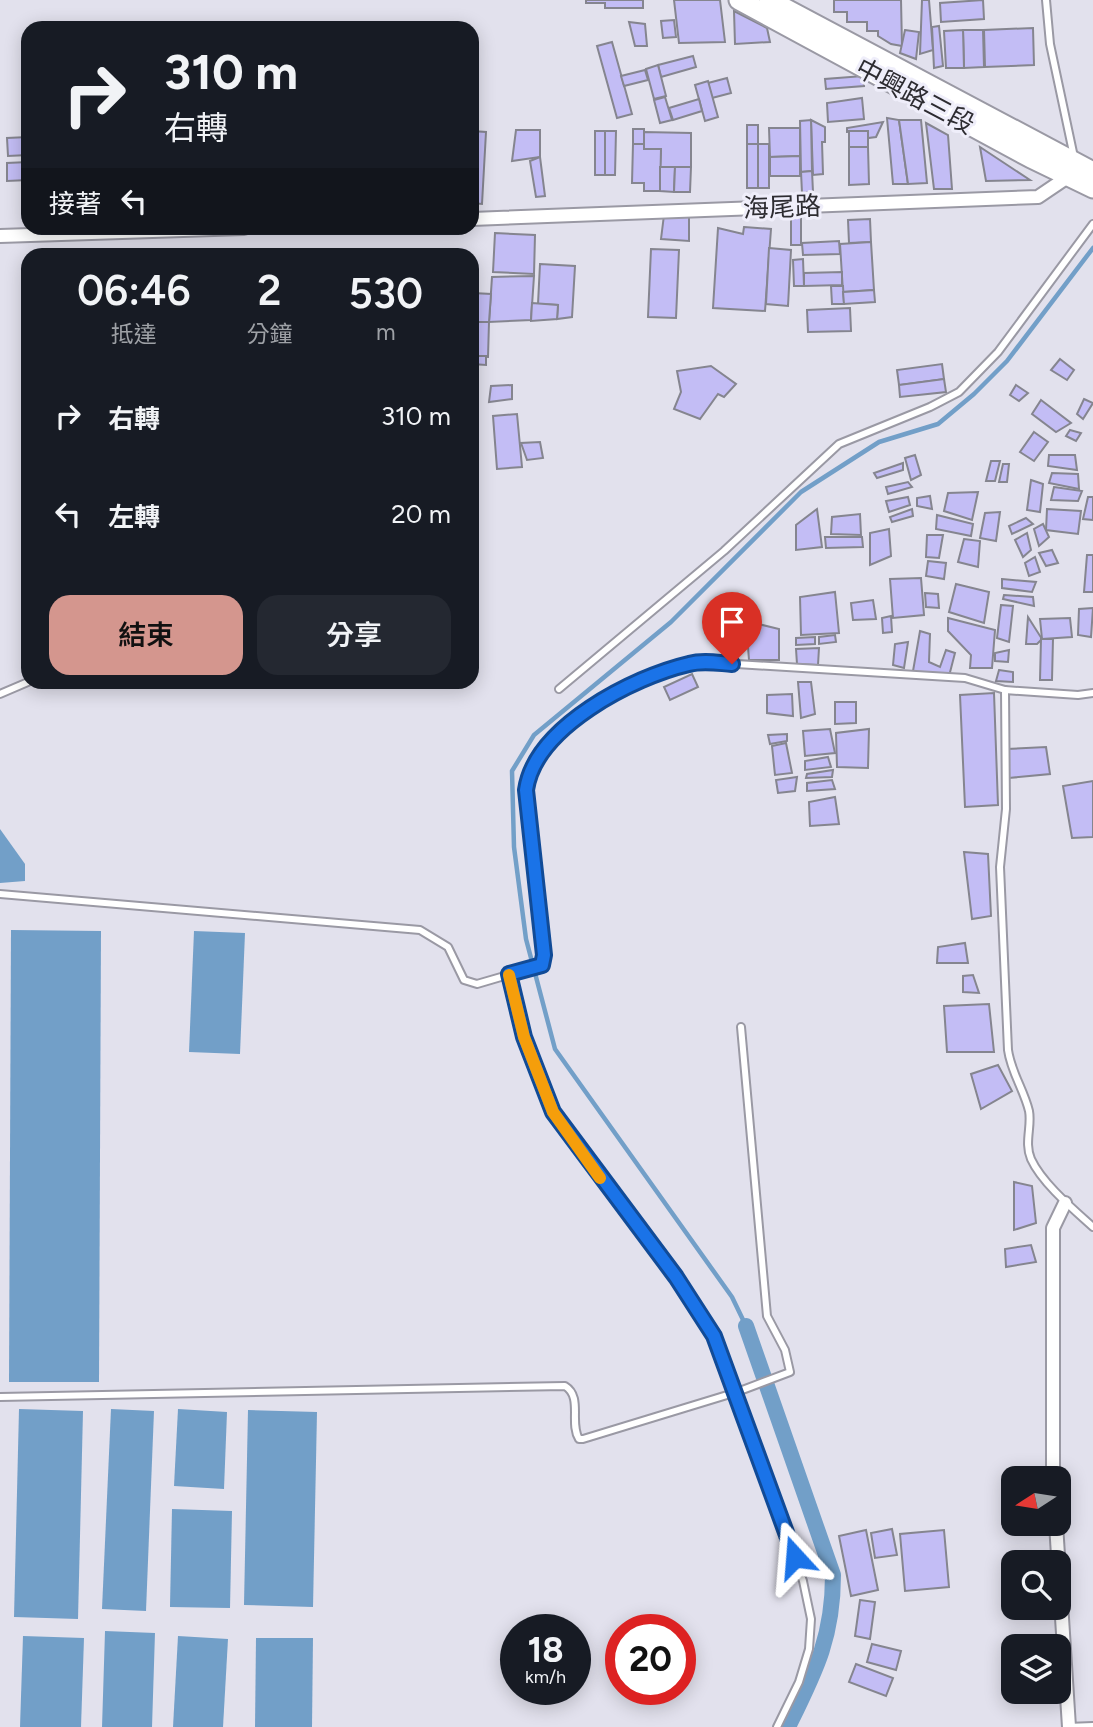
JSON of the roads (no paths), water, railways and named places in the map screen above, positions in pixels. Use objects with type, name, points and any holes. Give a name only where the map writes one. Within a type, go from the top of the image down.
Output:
[{"type":"main road","name":"中興路三段","points":[[738,0],[1080,171]]},
{"type":"main road","name":"中興路三段","points":[[769,0],[1080,171],[1093,188]]},
{"type":"street","name":"海尾路","points":[[479,219],[1038,197],[1080,171]]},
{"type":"street","points":[[0,236],[26,235]]},
{"type":"street","points":[[1053,1466],[1053,1228],[1065,1203]]},
{"type":"street","points":[[1057,1536],[1068,1727]]},
{"type":"lane","points":[[1046,0],[1051,44],[1080,171]]},
{"type":"lane","points":[[559,689],[723,551],[839,444],[930,407],[959,392],[998,352],[1093,224]]},
{"type":"lane","points":[[0,894],[420,930],[448,947],[464,980],[477,984],[542,965],[544,955],[527,782],[547,747],[596,701],[676,668],[705,662],[965,678],[1005,690],[1077,695],[1093,693]]},
{"type":"lane","points":[[0,694],[21,685]]},
{"type":"lane","points":[[1005,690],[1006,809],[1000,867],[1010,1064],[1029,1112],[1027,1136],[1031,1159],[1065,1203],[1093,1227]]},
{"type":"lane","points":[[509,974],[524,1037],[553,1112],[676,1277],[714,1336],[740,1391],[803,1581],[811,1619],[809,1650],[799,1682],[778,1727]]},
{"type":"lane","points":[[0,1397],[565,1386],[573,1392],[573,1430],[579,1439],[583,1439],[740,1391],[790,1372],[785,1350],[767,1316],[741,1027]]},
{"type":"lane","points":[[1068,1727],[1093,1726]]},
{"type":"water","points":[[0,829],[25,864],[25,881],[0,883]]},
{"type":"water","points":[[11,930],[101,931],[99,1382],[9,1382]]},
{"type":"water","points":[[194,931],[245,933],[240,1054],[189,1052]]},
{"type":"water","points":[[19,1409],[83,1411],[78,1619],[14,1617]]},
{"type":"water","points":[[111,1409],[154,1411],[146,1611],[102,1609]]},
{"type":"water","points":[[178,1409],[227,1412],[224,1489],[174,1486]]},
{"type":"water","points":[[248,1410],[317,1412],[313,1607],[244,1605]]},
{"type":"water","points":[[172,1509],[232,1511],[230,1608],[170,1607]]},
{"type":"water","points":[[105,1631],[155,1633],[152,1727],[102,1727]]},
{"type":"water","points":[[23,1636],[84,1638],[81,1727],[20,1727]]},
{"type":"water","points":[[178,1636],[228,1639],[223,1727],[173,1727]]},
{"type":"water","points":[[256,1638],[313,1638],[312,1727],[255,1727]]},
{"type":"waterway","points":[[746,1326],[732,1297],[555,1049],[526,939],[514,847],[512,771],[534,735],[671,622],[801,492],[879,442],[938,424],[974,394],[1007,361],[1093,248]]},
{"type":"waterway","points":[[746,1326],[833,1575],[830,1618],[821,1654],[788,1727]]}]
